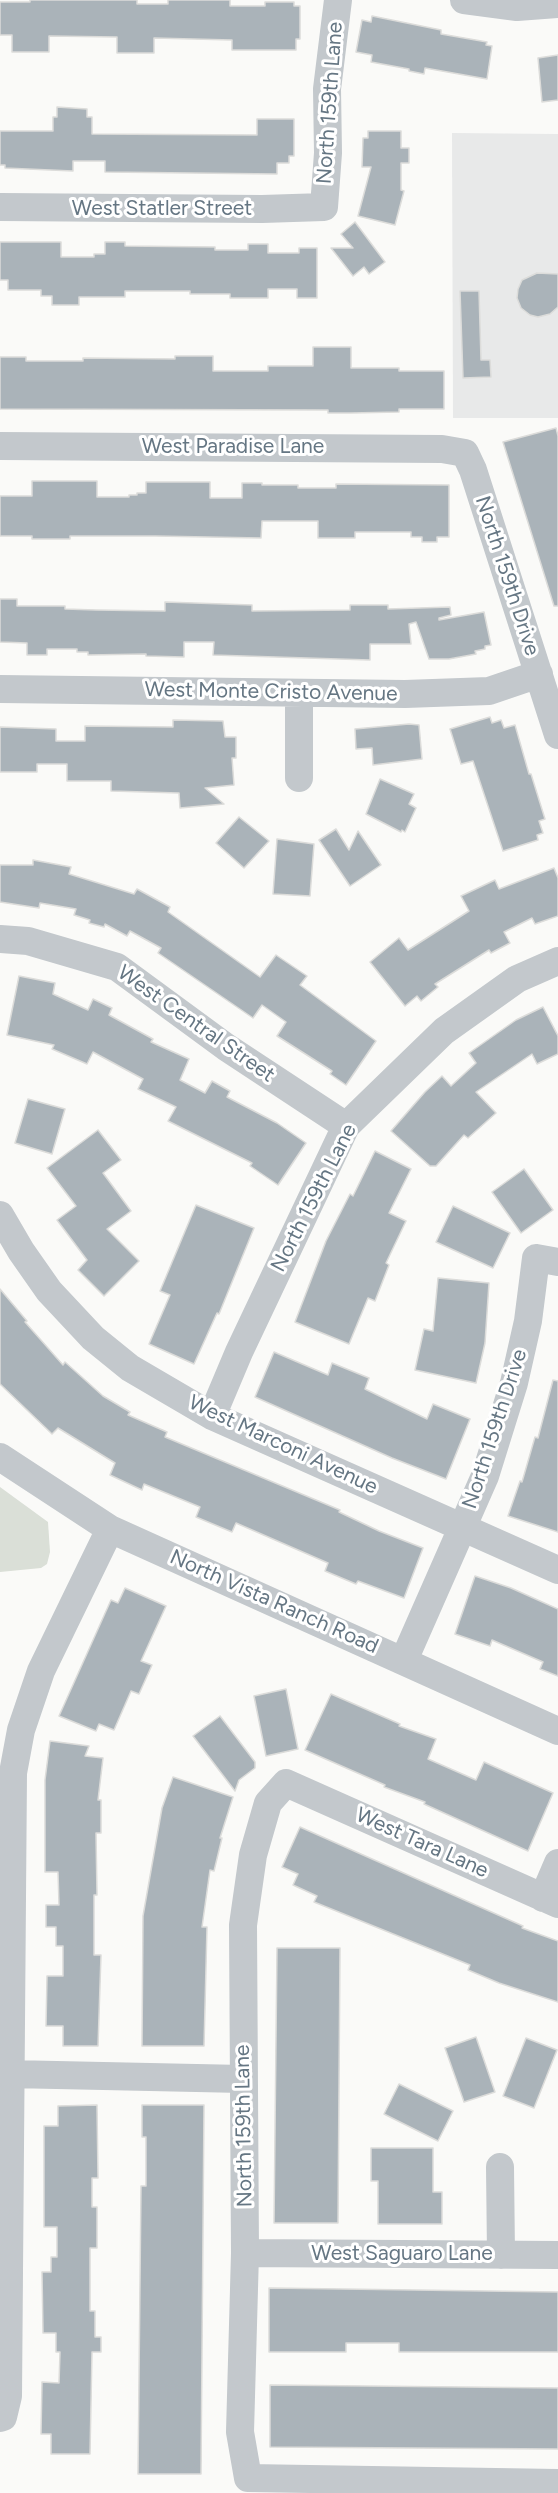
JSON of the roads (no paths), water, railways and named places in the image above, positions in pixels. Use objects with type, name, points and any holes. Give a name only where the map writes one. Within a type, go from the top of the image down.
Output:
[{"type":"street","name":"North 159th Lane","points":[[324,207],[328,153],[327,89],[338,0]]},
{"type":"street","points":[[464,0],[517,7],[558,4]]},
{"type":"street","name":"West Statler Street","points":[[0,207],[262,209],[324,207]]},
{"type":"street","name":"West Paradise Lane","points":[[0,446],[442,449],[465,453]]},
{"type":"street","name":"North 159th Drive","points":[[465,453],[558,735]]},
{"type":"street","name":"West Monte Cristo Avenue","points":[[0,689],[405,694],[489,691],[539,674]]},
{"type":"street","points":[[299,693],[299,778]]},
{"type":"street","name":"West Central Street","points":[[0,939],[28,941],[117,967],[226,1047],[346,1126]]},
{"type":"street","name":"North 159th Lane","points":[[212,1416],[239,1352],[346,1126],[444,1031],[517,979],[558,961]]},
{"type":"street","name":"West Marconi Avenue","points":[[0,1215],[39,1278],[63,1308],[93,1338],[130,1368],[212,1416],[558,1570]]},
{"type":"street","name":"North 159th Drive","points":[[404,1660],[485,1476],[514,1383],[528,1321],[547,1260]]},
{"type":"street","name":"North Vista Ranch Road","points":[[0,1457],[110,1529],[558,1731]]},
{"type":"street","points":[[1,2417],[8,2396],[5,2191],[10,2074],[6,1959],[13,1773],[10,1729],[110,1529]]},
{"type":"street","name":"North 159th Lane","points":[[286,1783],[268,1803],[253,1855],[243,1925],[245,2253],[240,2432],[248,2478],[558,2482]]},
{"type":"street","name":"West Tara Lane","points":[[286,1783],[551,1901]]},
{"type":"street","points":[[551,1901],[558,1863]]},
{"type":"street","points":[[10,2074],[243,2079]]},
{"type":"street","points":[[500,2167],[501,2255]]},
{"type":"street","name":"West Saguaro Lane","points":[[245,2253],[558,2255]]}]
